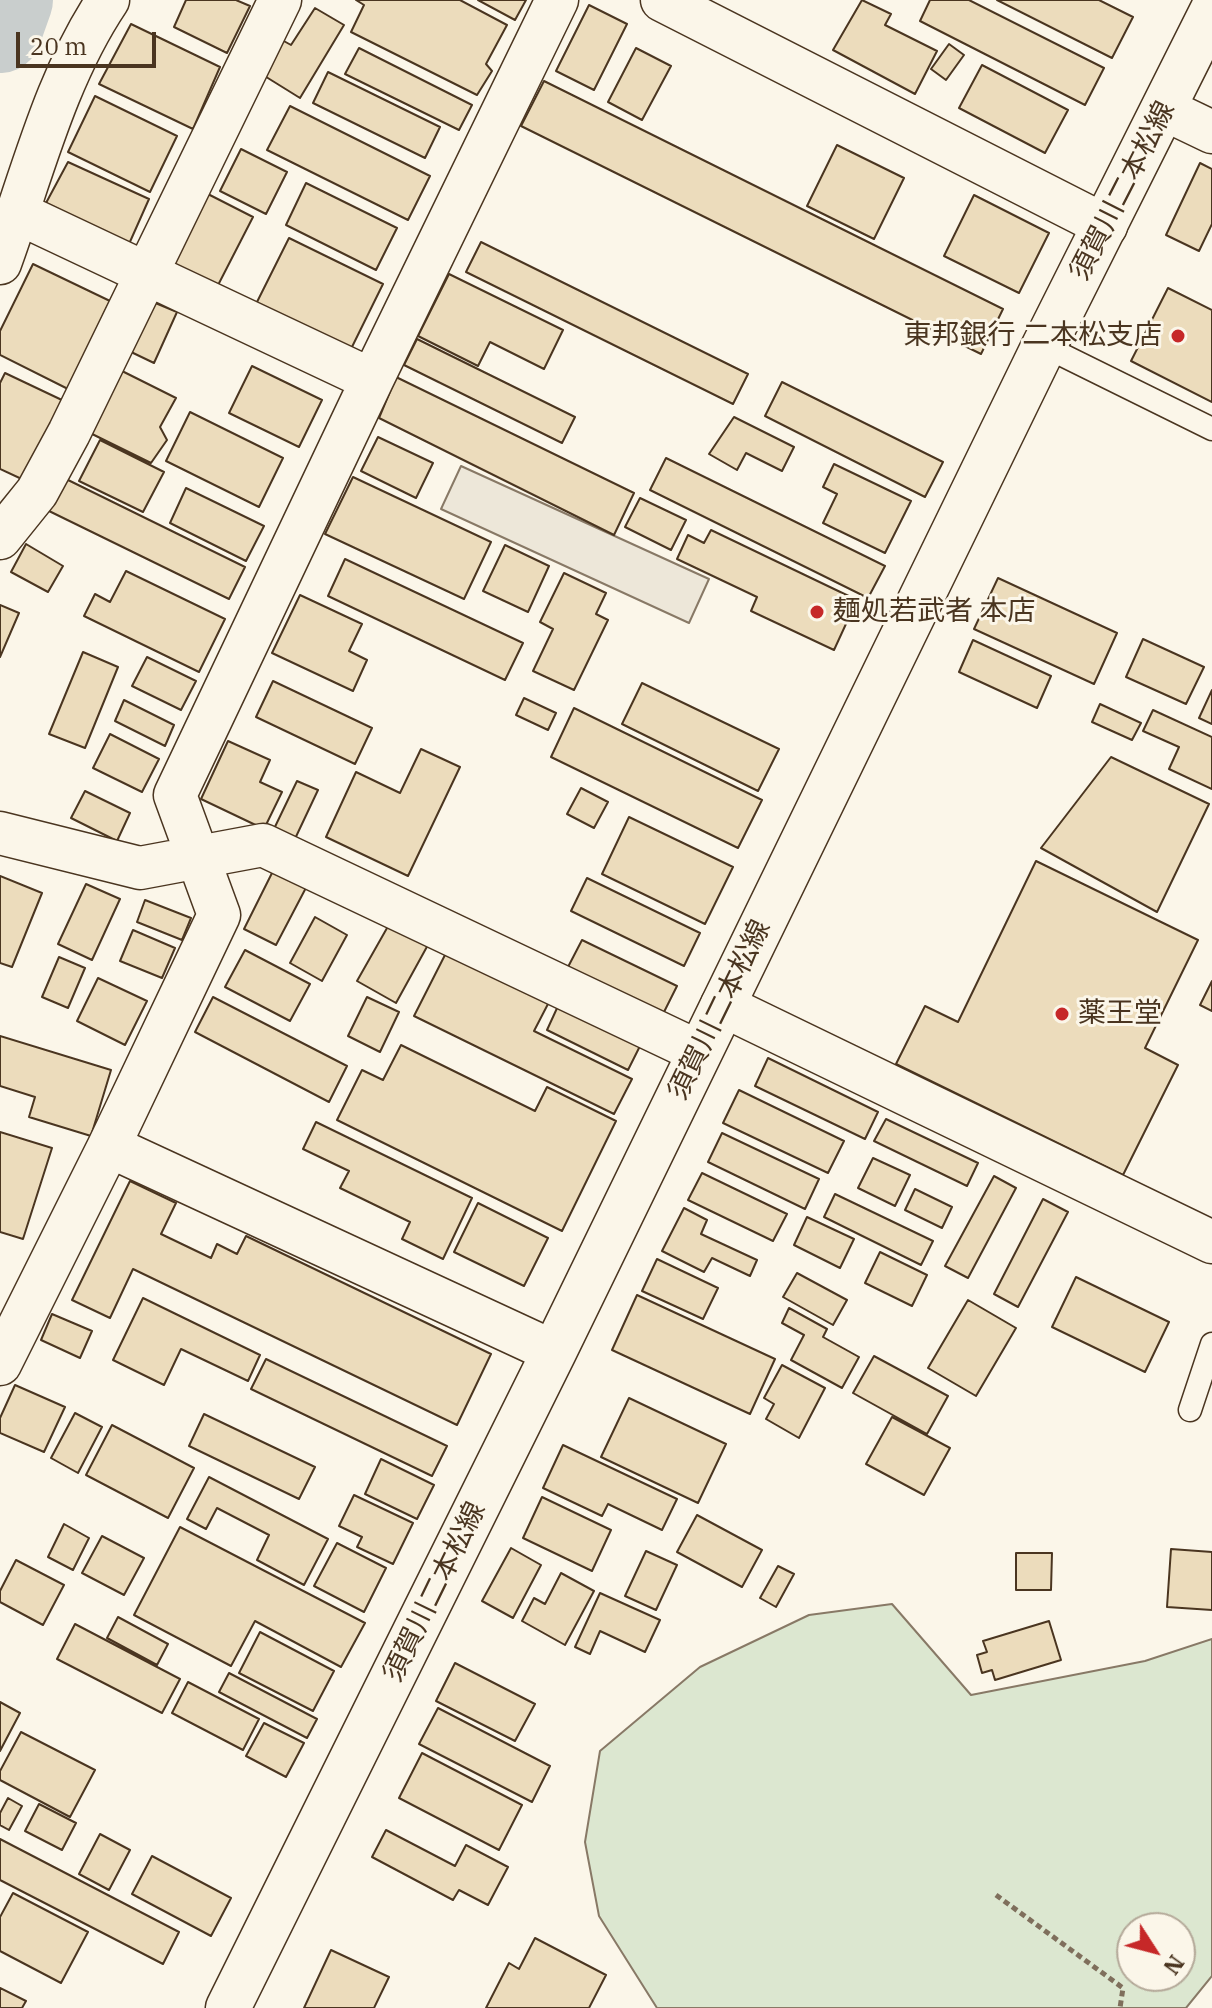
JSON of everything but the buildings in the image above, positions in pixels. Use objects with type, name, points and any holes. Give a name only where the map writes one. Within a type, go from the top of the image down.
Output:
[{"type":"main road","name":"須賀川二本松線","points":[[228,2008],[554,1352],[1044,346],[1212,11]]},
{"type":"street","points":[[0,263],[56,101],[88,29],[108,0]]},
{"type":"street","points":[[0,538],[37,492],[63,445],[280,0]]},
{"type":"street","points":[[0,1364],[109,1146],[219,915],[175,795],[557,0]]},
{"type":"street","points":[[662,0],[1106,226]]},
{"type":"street","points":[[1164,109],[1212,132]]},
{"type":"street","points":[[18,213],[372,380]]},
{"type":"street","points":[[0,833],[140,868],[263,845],[699,1052]]},
{"type":"street","points":[[722,1005],[1212,1242]]},
{"type":"street","points":[[109,1146],[554,1352]]},
{"type":"lane","points":[[1044,346],[1212,429]]},
{"type":"lane","points":[[1190,1410],[1212,1344]]},
{"type":"path","points":[[996,1895],[1123,1988],[1120,2008]]},
{"type":"green space","points":[[892,1604],[971,1695],[1145,1661],[1212,1639],[1212,1976],[1186,2008],[657,2008],[599,1916],[585,1842],[600,1751],[700,1667],[809,1615]]},
{"type":"shaded area","points":[[461,466],[709,579],[689,623],[441,509]]},
{"type":"waterway","points":[[0,31],[11,0]]},
{"type":"place","name":"東邦銀行 二本松支店","points":[[1178,336]]},
{"type":"place","name":"麺処若武者 本店","points":[[817,612]]},
{"type":"place","name":"薬王堂","points":[[1062,1014]]}]
